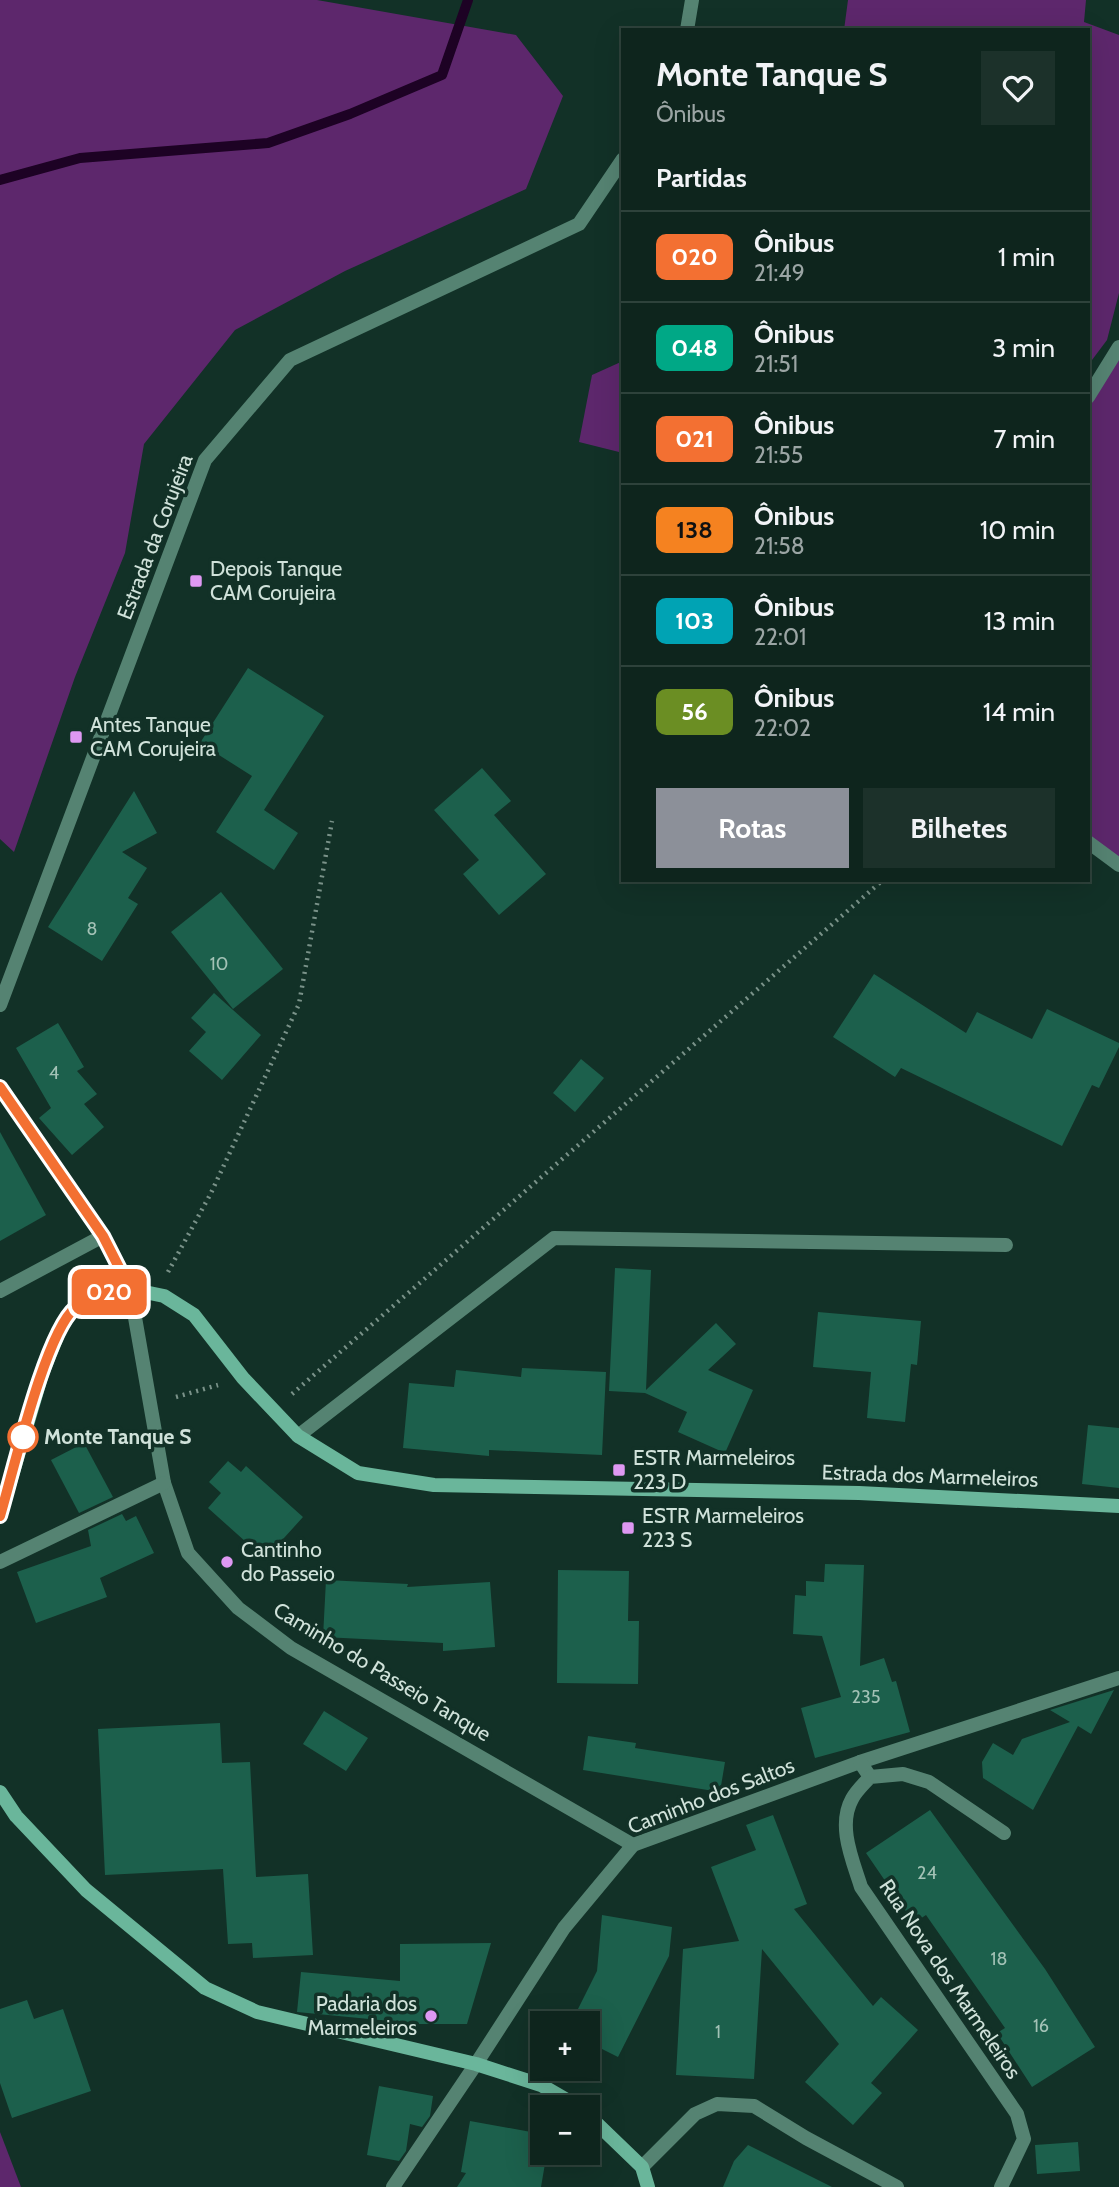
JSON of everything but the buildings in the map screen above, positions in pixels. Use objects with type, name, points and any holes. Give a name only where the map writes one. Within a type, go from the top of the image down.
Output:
[{"type":"main road","name":"Estrada dos Marmeleiros","points":[[0,1516],[42,1374],[61,1327],[74,1308],[98,1293],[130,1289],[164,1296],[194,1315],[243,1378],[298,1436],[358,1473],[434,1485],[859,1493],[1119,1506]]},
{"type":"main road","points":[[0,1792],[16,1816],[86,1890],[205,1988],[257,2012],[476,2064],[541,2085],[558,2095]]},
{"type":"main road","points":[[600,2127],[642,2167],[648,2187]]},
{"type":"street","points":[[687,28],[692,0]]},
{"type":"street","name":"Estrada da Corujeira","points":[[0,1005],[205,460],[290,359],[579,225],[621,162]]},
{"type":"street","points":[[1090,394],[1119,347]]},
{"type":"street","points":[[1090,843],[1119,865]]},
{"type":"street","name":"Caminho do Passeio Tanque","points":[[0,1087],[103,1236],[130,1289],[148,1406],[164,1483],[188,1553],[238,1608],[291,1648],[633,1845]]},
{"type":"street","points":[[0,1291],[103,1236]]},
{"type":"street","points":[[298,1436],[554,1238],[1006,1245]]},
{"type":"street","points":[[0,1562],[164,1483]]},
{"type":"street","name":"Caminho dos Saltos","points":[[393,2187],[564,1928],[633,1845],[860,1762],[1119,1678]]},
{"type":"street","points":[[860,1762],[870,1777],[902,1774],[929,1782],[1004,1833]]},
{"type":"street","name":"Rua Nova dos Marmeleiros","points":[[870,1777],[851,1800],[846,1822],[848,1848],[861,1887],[1017,2114],[1024,2140],[1001,2187]]},
{"type":"street","points":[[642,2167],[695,2114],[717,2104],[754,2106],[806,2138],[897,2187]]},
{"type":"path","points":[[156,1294],[211,1192],[299,1004],[332,821]]},
{"type":"path","points":[[273,1410],[881,882]]},
{"type":"path","points":[[148,1406],[243,1378]]},
{"type":"shaded area","points":[[0,0],[317,0],[516,35],[563,96],[526,189],[345,271],[235,330],[144,444],[125,553],[75,677],[14,852],[0,839]]},
{"type":"shaded area","points":[[848,0],[1086,0],[1084,22],[1119,35],[1119,293],[1107,340],[1090,363],[1090,28],[844,28]]},
{"type":"shaded area","points":[[1119,351],[1119,865],[1090,843],[1090,404]]},
{"type":"shaded area","points":[[621,362],[621,452],[579,442],[592,375]]},
{"type":"shaded area","points":[[0,2132],[21,2187],[0,2187]]},
{"type":"waterway","points":[[0,180],[80,158],[268,143],[350,114],[442,75],[468,0]]},
{"type":"bus line","name":"020","points":[[0,1087],[103,1236],[130,1289],[98,1293],[74,1308],[61,1327],[42,1374],[0,1516]]},
{"type":"place","name":"Depois Tanque CAM Corujeira","points":[[196,581]]},
{"type":"place","name":"Antes Tanque CAM Corujeira","points":[[76,737]]},
{"type":"place","name":"Monte Tanque S","points":[[23,1437]]},
{"type":"place","name":"ESTR Marmeleiros 223 D","points":[[619,1470]]},
{"type":"place","name":"ESTR Marmeleiros 223 S","points":[[628,1528]]},
{"type":"place","name":"Cantinho do Passeio","points":[[227,1562]]},
{"type":"place","name":"Padaria dos Marmeleiros","points":[[431,2016]]}]
